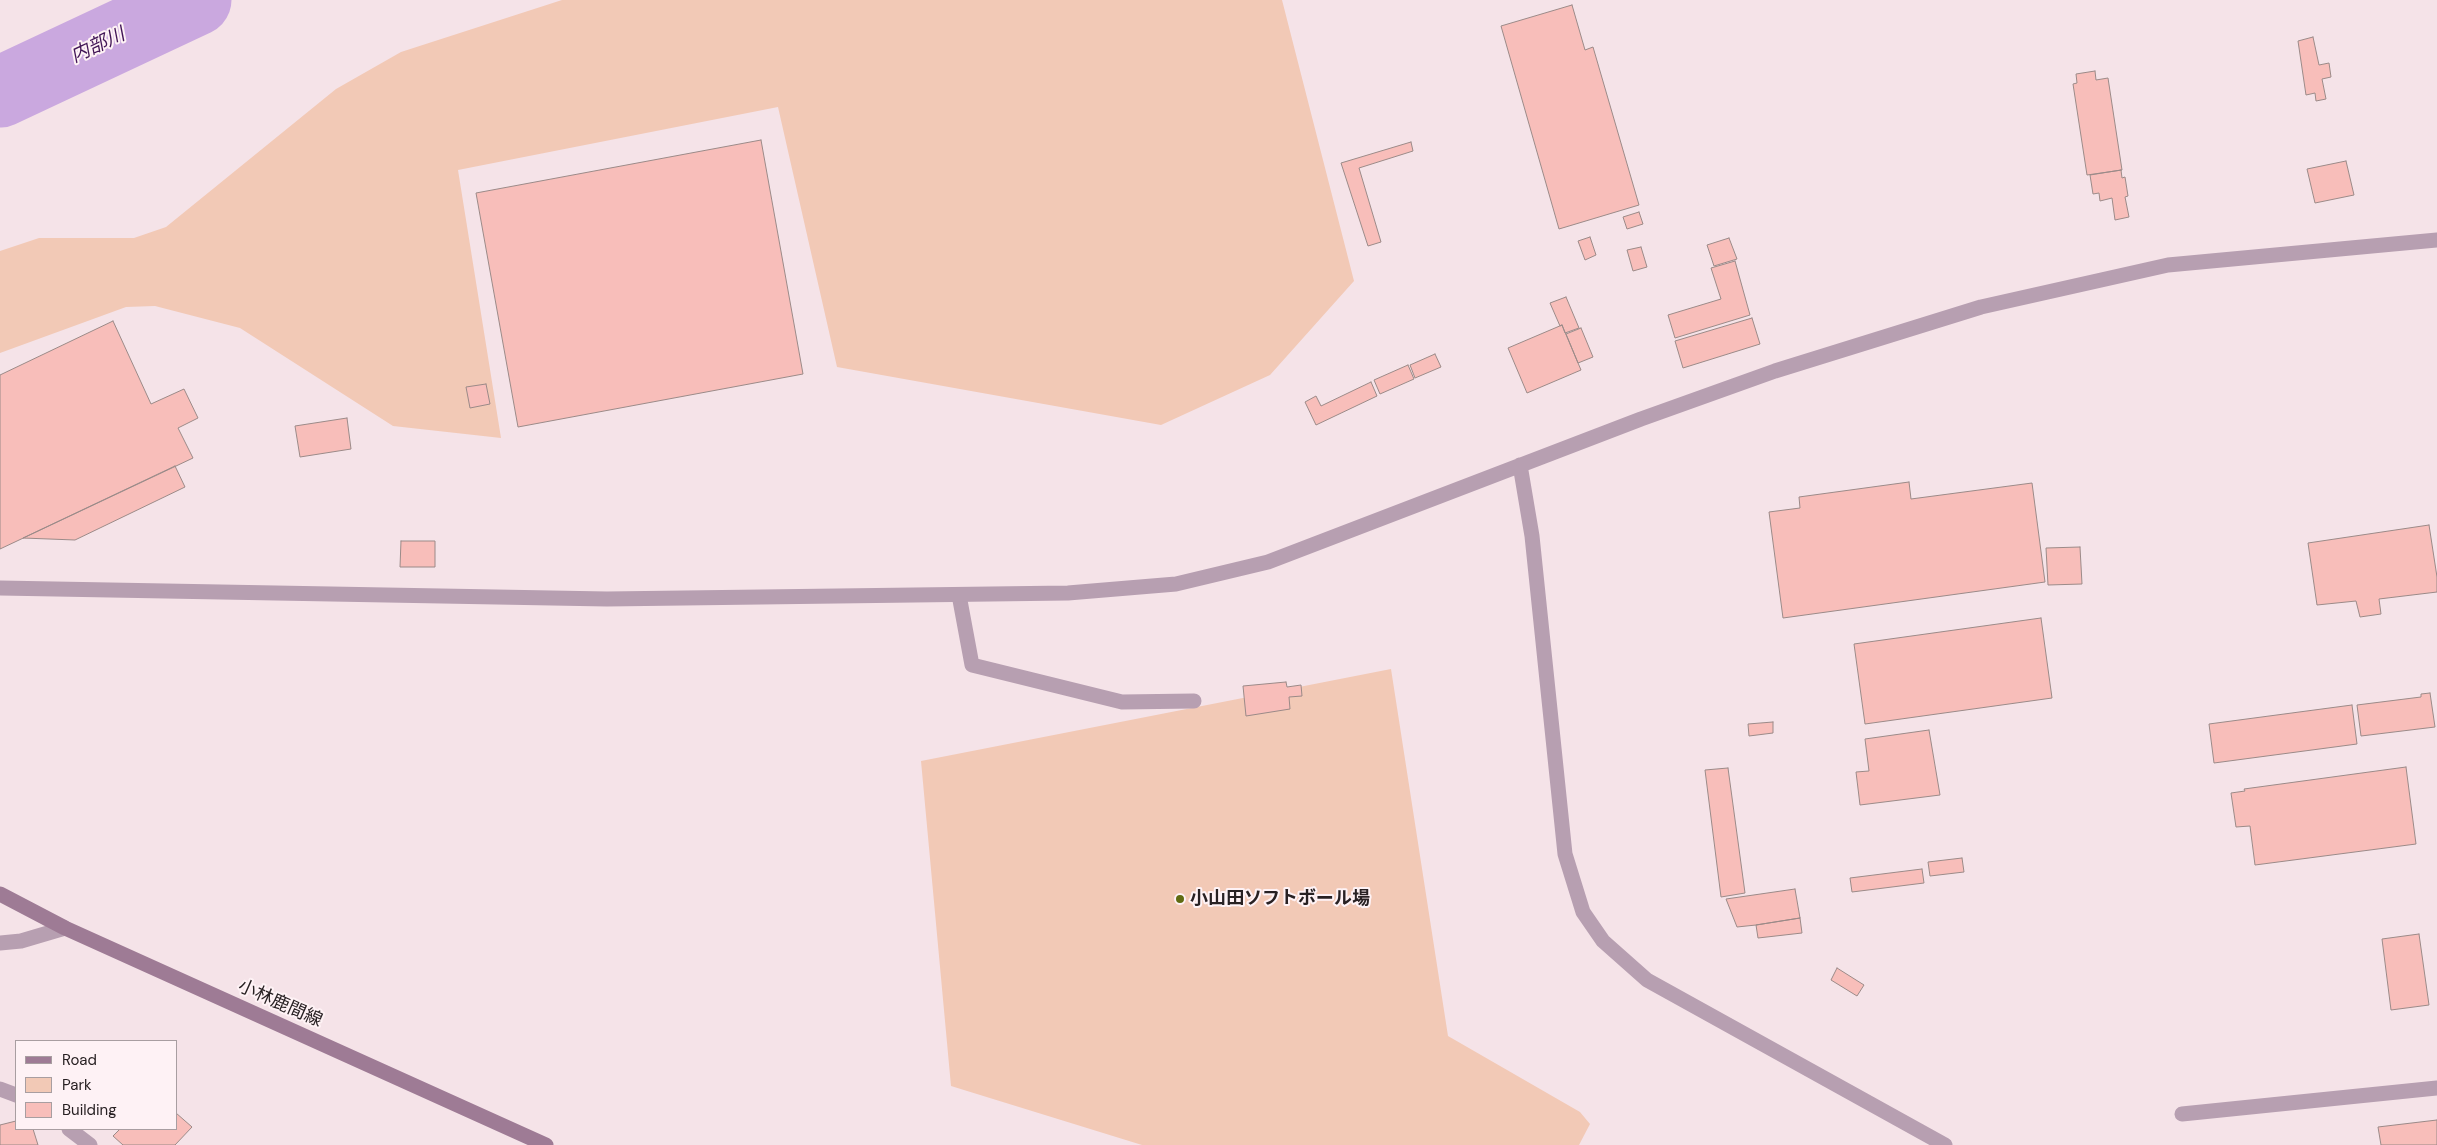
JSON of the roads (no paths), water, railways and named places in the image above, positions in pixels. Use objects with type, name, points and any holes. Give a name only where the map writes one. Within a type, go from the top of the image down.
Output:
[{"type":"main road","name":"小林鹿間線","points":[[0,894],[65,928],[546,1145]]},
{"type":"street","points":[[0,588],[607,599],[1068,593],[1185,582],[1268,562],[1641,419],[1775,371],[1981,307],[2168,265],[2437,240]]},
{"type":"street","points":[[1520,465],[1532,536],[1565,854],[1582,912],[1604,941],[1647,980],[1944,1145]]},
{"type":"street","points":[[959,595],[972,664],[1122,702],[1194,701]]},
{"type":"street","points":[[0,943],[21,941],[65,928]]},
{"type":"street","points":[[2182,1114],[2437,1088]]},
{"type":"street","points":[[0,1090],[15,1095]]},
{"type":"street","points":[[70,1130],[90,1145]]},
{"type":"waterway","name":"内部川","points":[[0,92],[196,0]]},
{"type":"place","name":"小山田ソフトボール場","points":[[1180,899]]}]
